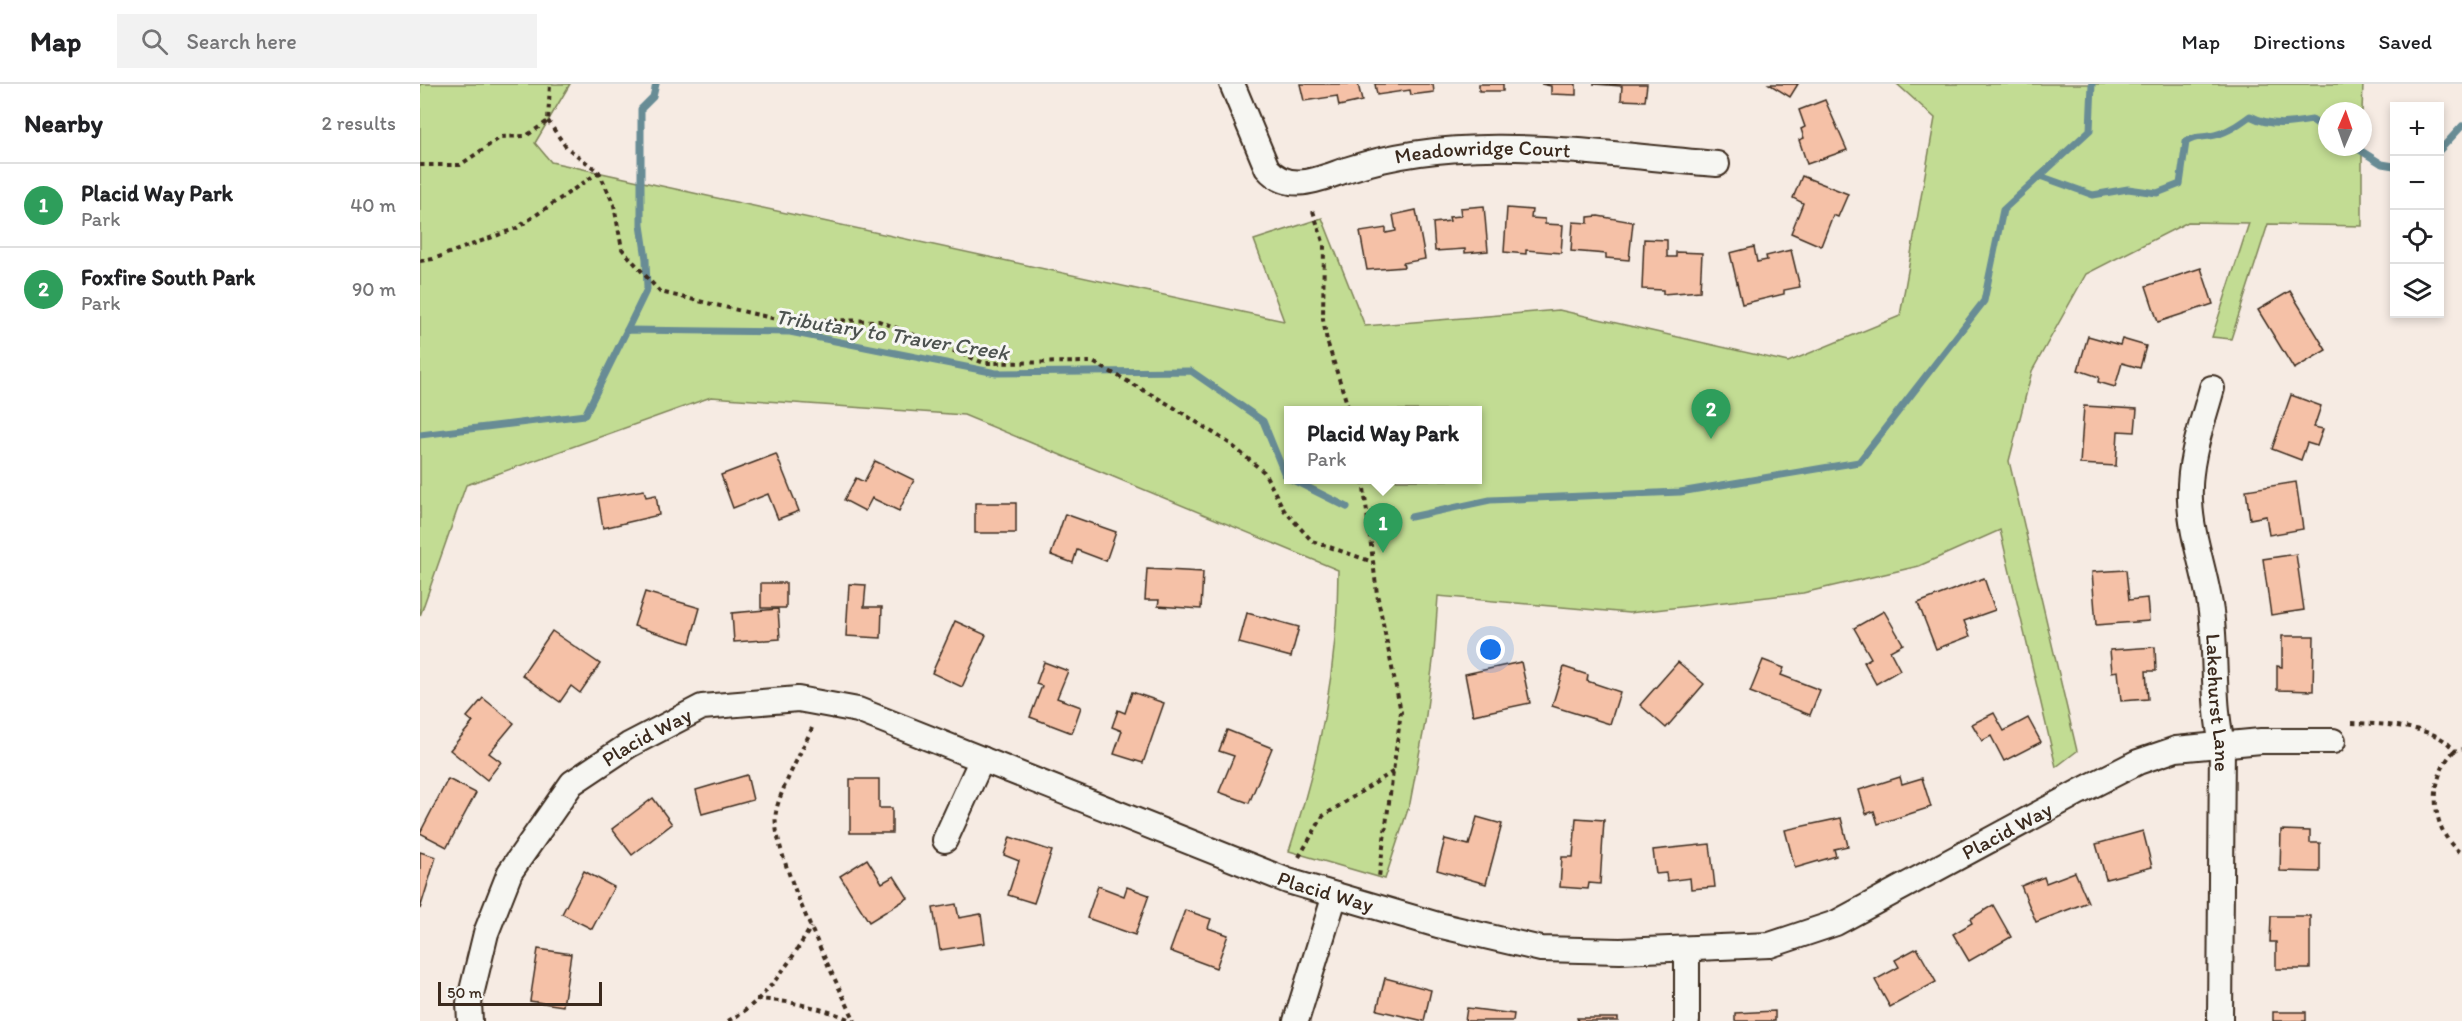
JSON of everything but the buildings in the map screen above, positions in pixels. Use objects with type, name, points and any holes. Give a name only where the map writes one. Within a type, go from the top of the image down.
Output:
[{"type":"street","name":"Meadowridge Court","points":[[1232,84],[1261,159],[1273,176],[1296,184],[1406,156],[1486,148],[1716,164]]},
{"type":"street","name":"Lakehurst Lane","points":[[2212,388],[2191,467],[2190,501],[2212,617],[2217,677],[2217,720],[2222,743],[2220,1021]]},
{"type":"street","name":"Placid Way","points":[[470,1021],[469,1003],[486,933],[510,872],[572,783],[629,745],[702,707],[798,699],[858,710],[1268,875],[1438,925],[1541,950],[1688,950],[1770,945],[1836,923],[2138,762],[2176,749],[2222,743],[2333,741]]},
{"type":"street","points":[[945,840],[982,759]]},
{"type":"street","points":[[1296,1021],[1335,895]]},
{"type":"street","points":[[1687,1021],[1688,950]]},
{"type":"path","points":[[550,84],[548,121],[566,147],[599,172],[614,205],[622,249],[660,292],[776,319],[879,321],[984,363],[1093,362],[1170,405],[1229,443],[1264,472],[1284,510],[1312,541],[1373,562]]},
{"type":"path","points":[[420,165],[460,165],[501,137],[526,136],[548,121]]},
{"type":"path","points":[[420,261],[433,259],[517,228],[599,172]]},
{"type":"path","points":[[1313,212],[1324,245],[1323,319],[1327,341],[1347,406]]},
{"type":"path","points":[[1363,484],[1379,605],[1401,712],[1379,877]]},
{"type":"path","points":[[2352,723],[2379,724],[2427,732],[2451,747],[2454,752]]},
{"type":"path","points":[[812,728],[776,813],[780,846],[811,926],[854,1021]]},
{"type":"path","points":[[2462,749],[2454,752],[2442,763],[2436,786],[2437,814],[2443,832],[2462,854]]},
{"type":"path","points":[[1299,857],[1323,816],[1395,770]]},
{"type":"path","points":[[728,1021],[747,1011],[786,967],[811,926]]},
{"type":"path","points":[[756,999],[825,1009],[854,1021]]},
{"type":"green space","points":[[420,84],[570,84],[535,143],[551,162],[1284,321],[1254,240],[1322,218],[1365,326],[1559,310],[1788,362],[1900,316],[1935,118],[1897,84],[2363,84],[2362,102],[2318,102],[2318,156],[2362,156],[2362,226],[2268,224],[2231,339],[2212,337],[2249,223],[2188,222],[2086,274],[2032,371],[2009,461],[2077,751],[2056,767],[2000,530],[1919,566],[1803,593],[1629,613],[1438,596],[1434,653],[1425,723],[1410,803],[1385,879],[1289,851],[1310,781],[1331,678],[1338,570],[964,415],[711,397],[466,485],[420,616]]},
{"type":"waterway","points":[[627,330],[647,289],[646,259],[641,225],[641,109],[653,97],[656,84]]},
{"type":"waterway","name":"Tributary to Traver Creek","points":[[1411,517],[1490,500],[1680,492],[1859,462],[1984,301],[2003,210],[2090,130],[2092,84]]},
{"type":"waterway","points":[[2040,176],[2093,195],[2128,189],[2157,193],[2180,184],[2186,142],[2193,138],[2224,132],[2250,116],[2280,124],[2312,120],[2318,124]]},
{"type":"waterway","points":[[2444,146],[2462,126]]},
{"type":"waterway","points":[[2369,156],[2382,164],[2390,165]]},
{"type":"waterway","name":"Tributary to Traver Creek","points":[[420,435],[585,415],[627,330],[790,332],[996,373],[1191,371],[1263,421],[1284,473]]},
{"type":"waterway","name":"Tributary to Traver Creek","points":[[1301,484],[1347,507]]},
{"type":"place","name":"Foxfire South Park","points":[[1711,439]]},
{"type":"place","name":"Placid Way Park","points":[[1383,553]]}]
